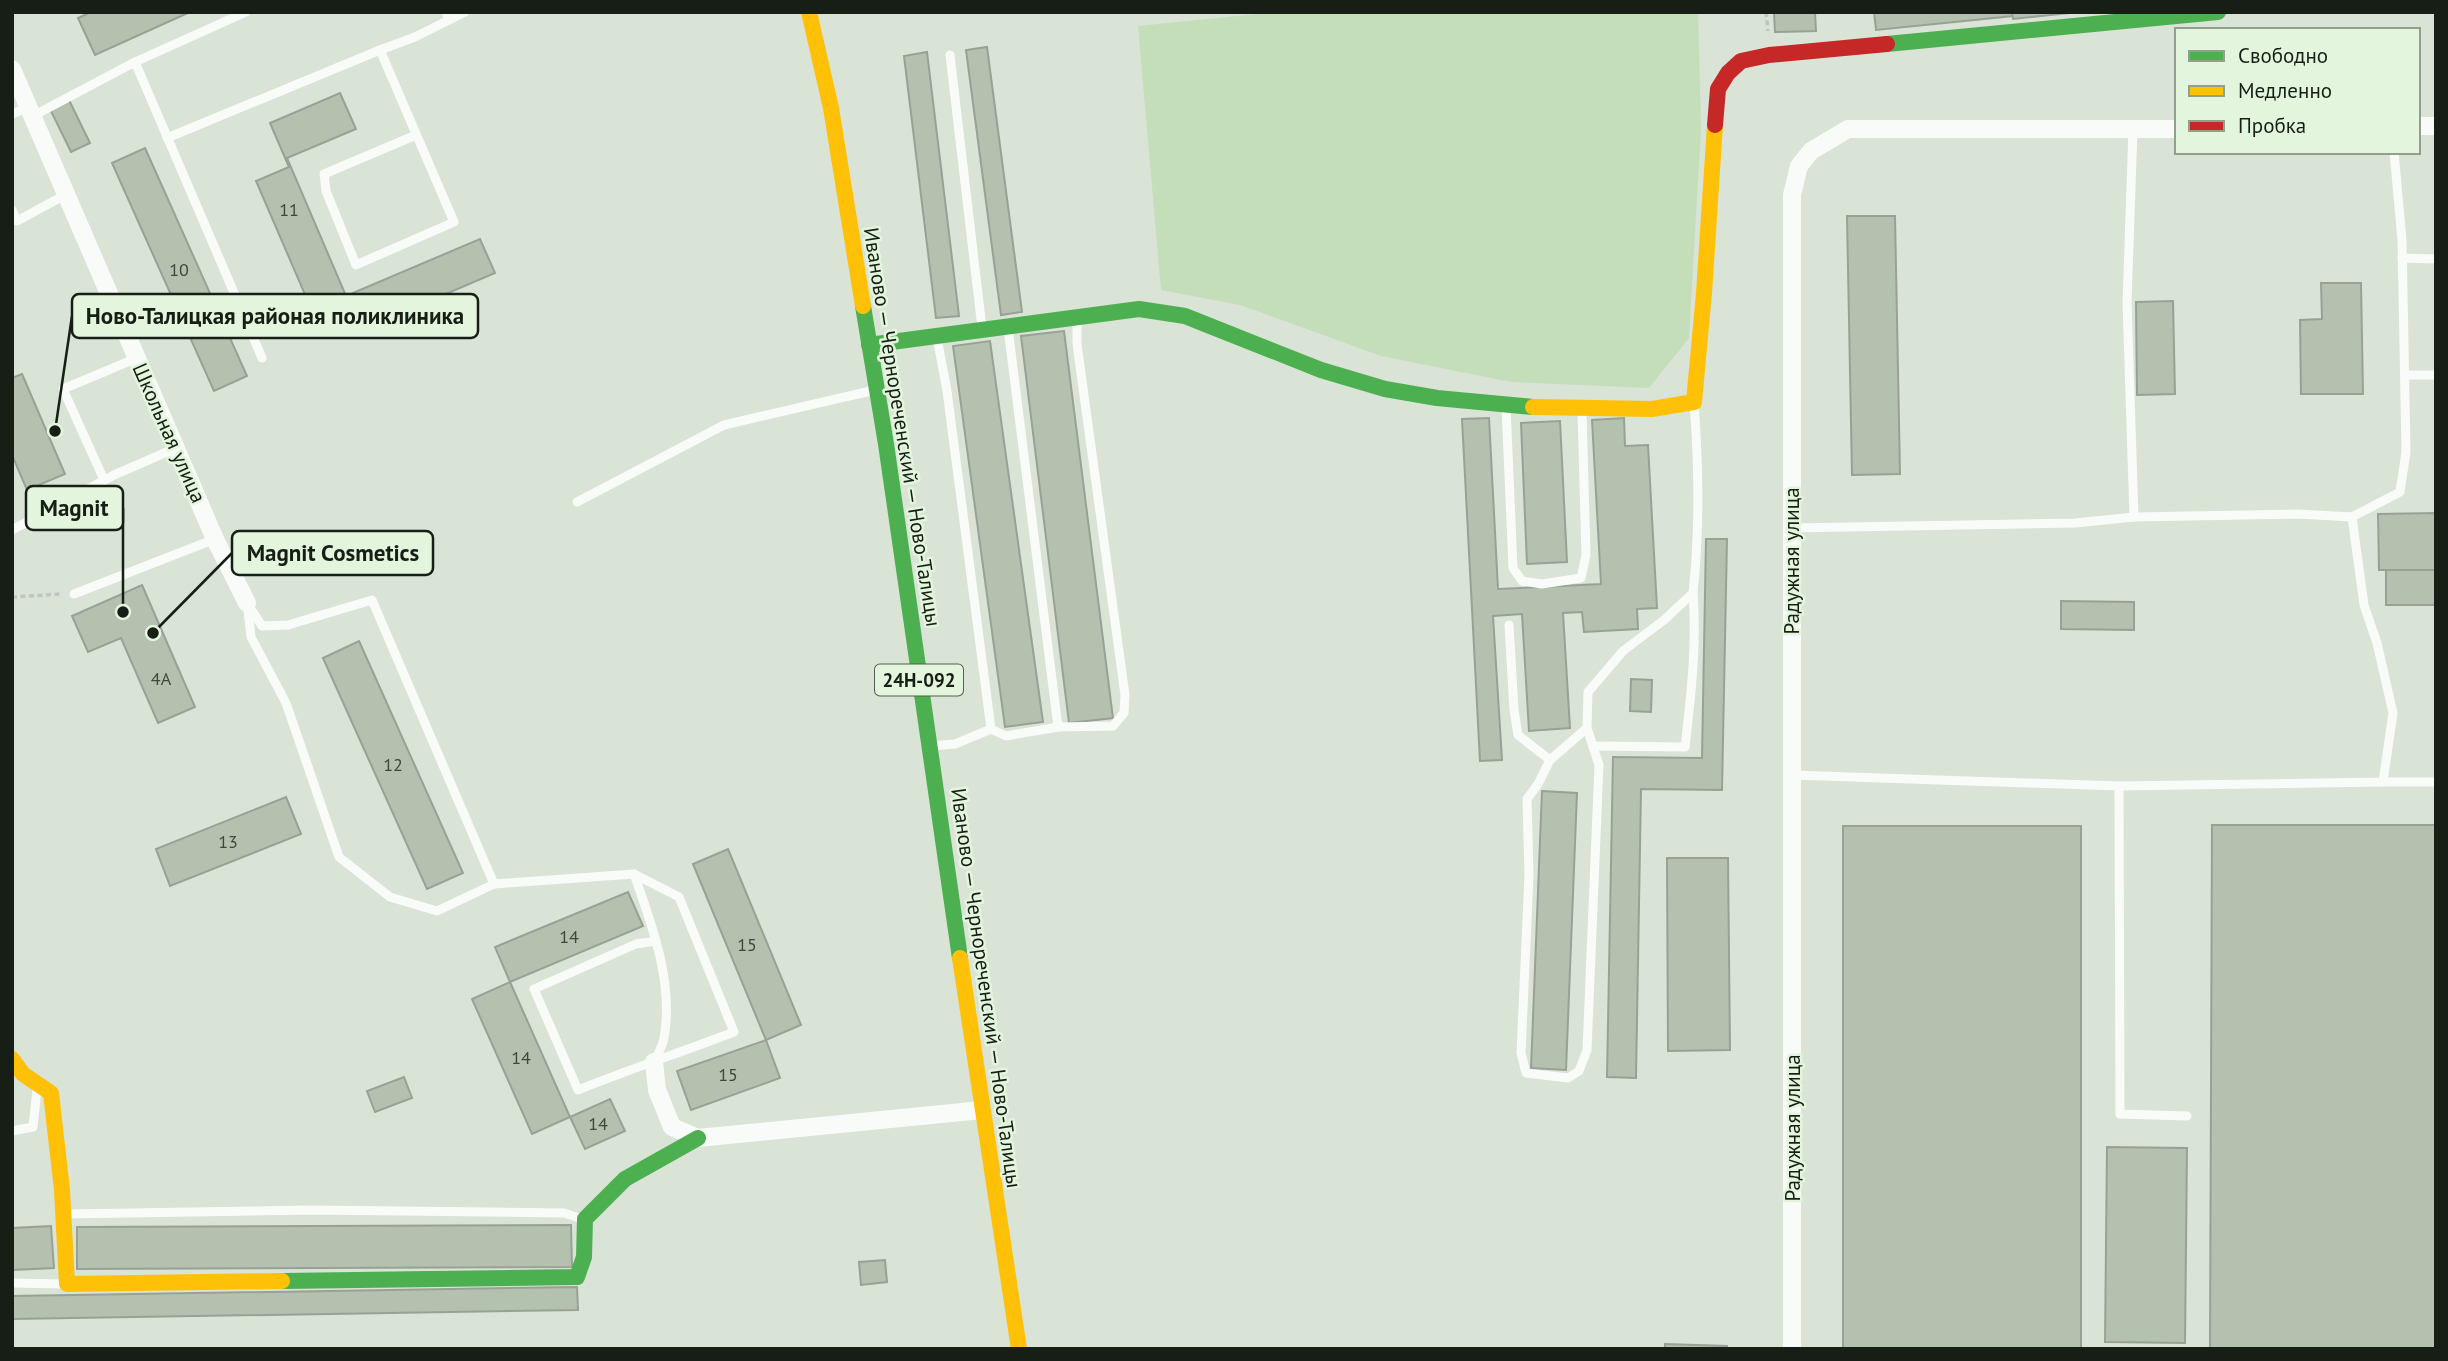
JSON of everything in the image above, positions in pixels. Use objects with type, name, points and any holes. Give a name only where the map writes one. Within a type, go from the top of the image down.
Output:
[{"type":"street","name":"Иваново — Чернореченский — Ново-Талицы","points":[[809,12],[831,108],[877,390],[1019,1349]]},
{"type":"street","points":[[869,345],[1139,309],[1185,316],[1321,370],[1385,389],[1437,398],[1582,409],[1652,409],[1694,402],[1718,89],[1728,73],[1741,61],[1769,55],[2218,12]]},
{"type":"street","name":"Школьная улица","points":[[12,69],[24,113],[65,195],[215,539],[247,604]]},
{"type":"street","name":"Радужная улица","points":[[1792,1349],[1792,195],[1799,166],[1811,151],[1848,129],[2175,129]]},
{"type":"street","points":[[12,1059],[23,1074],[51,1093],[64,1214],[67,1284],[577,1277],[584,1257],[585,1219],[625,1179],[698,1138],[982,1110]]},
{"type":"street","points":[[653,1062],[657,1090],[672,1127],[698,1138]]},
{"type":"lane","points":[[24,113],[246,12]]},
{"type":"lane","points":[[167,138],[415,37],[447,16],[465,12]]},
{"type":"lane","points":[[380,50],[454,222],[356,265],[326,191],[324,174],[416,135]]},
{"type":"lane","points":[[950,55],[983,330]]},
{"type":"lane","points":[[135,62],[262,358]]},
{"type":"lane","points":[[2133,129],[2127,303],[2134,517]]},
{"type":"lane","points":[[1791,528],[2075,523],[2134,517],[2298,514],[2352,517],[2400,492],[2406,452],[2405,375],[2402,258],[2394,154]]},
{"type":"lane","points":[[12,212],[17,221],[65,195]]},
{"type":"lane","points":[[2402,258],[2436,259]]},
{"type":"lane","points":[[928,746],[955,744],[991,729],[1006,736],[1058,727],[1114,726],[1124,713],[1125,695],[1077,344],[1077,317]]},
{"type":"lane","points":[[1008,326],[1058,727]]},
{"type":"lane","points":[[937,336],[947,391],[991,729]]},
{"type":"lane","points":[[104,480],[63,389],[137,358]]},
{"type":"lane","points":[[2405,375],[2436,375]]},
{"type":"lane","points":[[577,502],[724,425],[877,390]]},
{"type":"lane","points":[[1593,746],[1685,747],[1695,645],[1693,593],[1698,548],[1699,485],[1694,402]]},
{"type":"lane","points":[[1506,405],[1513,568],[1522,581],[1542,584],[1581,578],[1586,555],[1582,409]]},
{"type":"lane","points":[[12,530],[104,480],[176,448]]},
{"type":"lane","points":[[2352,517],[2364,605],[2377,643],[2393,713],[2383,782]]},
{"type":"lane","points":[[74,594],[215,539]]},
{"type":"lane","points":[[1587,728],[1550,760],[1527,799],[1529,875],[1521,1053],[1526,1073],[1568,1078],[1579,1071],[1587,1050],[1599,765],[1587,728],[1588,692],[1623,651],[1664,620],[1693,593]]},
{"type":"lane","points":[[247,604],[262,626],[288,625],[372,600],[494,884]]},
{"type":"lane","points":[[247,604],[251,637],[286,703],[339,857],[390,897],[437,911],[494,884],[634,874],[679,897],[734,1032],[631,1068],[578,1090],[534,989],[636,944],[656,941]]},
{"type":"lane","points":[[1509,625],[1518,735],[1550,760]]},
{"type":"lane","points":[[1792,775],[2119,786],[2436,782]]},
{"type":"lane","points":[[2119,786],[2120,1115],[2187,1116]]},
{"type":"lane","points":[[634,874],[661,955],[665,996],[664,1039],[653,1062]]},
{"type":"lane","points":[[12,1130],[33,1127],[37,1084]]},
{"type":"lane","points":[[64,1214],[396,1211],[564,1213],[585,1219]]},
{"type":"lane","points":[[12,1283],[67,1284]]},
{"type":"path","points":[[12,597],[74,594]]},
{"type":"green space","points":[[1278,12],[1698,12],[1701,128],[1689,338],[1649,388],[1511,382],[1381,356],[1240,305],[1161,290],[1138,26]]},
{"type":"building","points":[[91,12],[190,12],[95,55],[78,18]]},
{"type":"building","points":[[1774,12],[1815,12],[1816,31],[1775,32]]},
{"type":"building","points":[[1874,12],[2012,12],[2013,16],[1876,30]]},
{"type":"building","points":[[2012,12],[2079,12],[2013,19]]},
{"type":"building","points":[[987,47],[1022,312],[1001,315],[966,50]]},
{"type":"building","points":[[927,52],[959,316],[936,318],[904,56]]},
{"type":"building","points":[[340,93],[356,129],[287,158],[346,296],[480,239],[495,273],[364,329],[350,297],[313,313],[256,181],[289,167],[270,123]]},
{"type":"building","points":[[69,100],[90,143],[71,152],[50,109]]},
{"type":"building","points":[[145,148],[247,376],[214,391],[112,163]]},
{"type":"building","points":[[1847,216],[1895,216],[1900,474],[1852,475]]},
{"type":"building","points":[[2321,283],[2361,283],[2363,394],[2301,394],[2300,320],[2322,319]]},
{"type":"building","points":[[2173,301],[2175,394],[2137,395],[2136,302]]},
{"type":"building","points":[[1064,331],[1113,718],[1069,723],[1021,336]]},
{"type":"building","points":[[990,341],[1043,722],[1005,727],[953,346]]},
{"type":"building","points":[[22,374],[65,474],[27,490],[12,455],[12,378]]},
{"type":"building","points":[[1489,418],[1498,589],[1601,584],[1592,420],[1624,418],[1625,446],[1648,445],[1657,608],[1637,609],[1638,629],[1584,632],[1582,612],[1563,613],[1570,728],[1529,731],[1522,614],[1493,616],[1502,760],[1480,761],[1462,419]]},
{"type":"building","points":[[1560,421],[1567,562],[1527,564],[1521,423]]},
{"type":"building","points":[[2436,513],[2436,570],[2379,570],[2378,514]]},
{"type":"building","points":[[1706,539],[1727,539],[1722,790],[1641,789],[1636,1078],[1607,1077],[1613,757],[1702,758]]},
{"type":"building","points":[[2386,570],[2436,570],[2436,605],[2386,605]]},
{"type":"building","points":[[142,585],[195,707],[158,723],[121,638],[88,652],[72,616]]},
{"type":"building","points":[[2061,601],[2134,602],[2134,630],[2061,629]]},
{"type":"building","points":[[359,641],[463,873],[427,889],[323,658]]},
{"type":"building","points":[[1631,679],[1652,680],[1651,712],[1630,711]]},
{"type":"building","points":[[1542,791],[1577,793],[1566,1070],[1531,1068]]},
{"type":"building","points":[[286,797],[301,834],[170,886],[156,849]]},
{"type":"building","points":[[2212,825],[2436,825],[2436,1349],[2210,1349]]},
{"type":"building","points":[[1843,826],[2081,826],[2081,1349],[1843,1349]]},
{"type":"building","points":[[728,849],[801,1025],[766,1040],[693,864]]},
{"type":"building","points":[[1667,858],[1728,858],[1730,1050],[1668,1051]]},
{"type":"building","points":[[628,892],[643,926],[510,982],[495,947]]},
{"type":"building","points":[[510,982],[570,1117],[532,1134],[472,999]]},
{"type":"building","points":[[766,1040],[780,1078],[691,1110],[677,1071]]},
{"type":"building","points":[[404,1077],[412,1098],[375,1112],[367,1091]]},
{"type":"building","points":[[610,1099],[625,1131],[585,1149],[570,1117]]},
{"type":"building","points":[[2107,1147],[2187,1148],[2185,1343],[2105,1342]]},
{"type":"building","points":[[571,1225],[572,1267],[77,1269],[77,1227]]},
{"type":"building","points":[[51,1226],[54,1268],[12,1270],[12,1228]]},
{"type":"building","points":[[885,1260],[887,1282],[861,1285],[859,1262]]},
{"type":"building","points":[[577,1287],[578,1310],[12,1319],[12,1296]]},
{"type":"building","points":[[1665,1344],[1727,1346],[1727,1349],[1665,1349]]},
{"type":"traffic: fast","points":[[1887,44],[2218,12]]},
{"type":"traffic: fast","points":[[863,306],[886,444],[960,958]]},
{"type":"traffic: fast","points":[[869,345],[1139,309],[1185,316],[1321,370],[1385,389],[1437,398],[1533,407]]},
{"type":"traffic: fast","points":[[282,1281],[577,1277],[584,1257],[585,1219],[625,1179],[698,1138]]},
{"type":"traffic: slow","points":[[809,12],[831,108],[863,306]]},
{"type":"traffic: slow","points":[[1533,407],[1652,409],[1694,402],[1715,125]]},
{"type":"traffic: slow","points":[[960,958],[1019,1349]]},
{"type":"traffic: slow","points":[[12,1059],[23,1074],[51,1093],[62,1190],[67,1284],[282,1281]]},
{"type":"traffic: jam","points":[[1715,125],[1718,89],[1728,73],[1741,61],[1769,55],[1887,44]]},
{"type":"place","name":"Ново-Талицкая районая поликлиника","points":[[55,431]]},
{"type":"place","name":"Magnit","points":[[123,612]]},
{"type":"place","name":"Magnit Cosmetics","points":[[153,633]]}]
